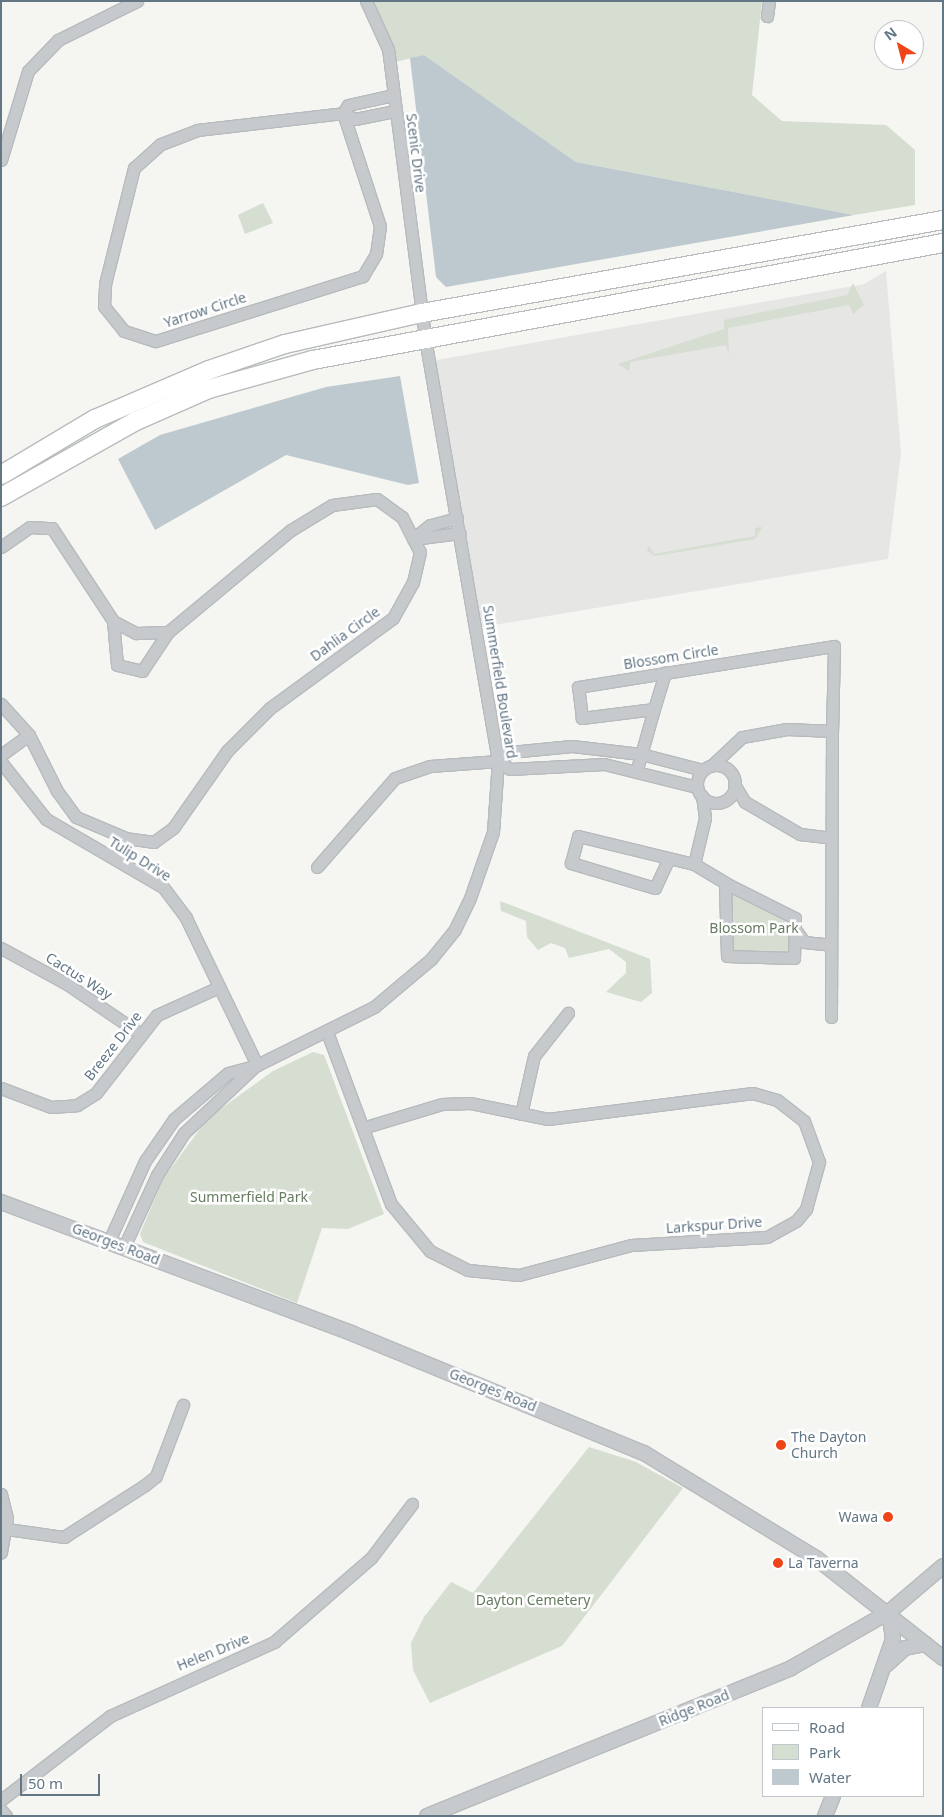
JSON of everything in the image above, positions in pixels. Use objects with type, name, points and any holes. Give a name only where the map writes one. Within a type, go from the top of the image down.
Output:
[{"type":"main road","points":[[1,475],[95,418],[209,370],[285,344],[422,313],[943,220]]},
{"type":"main road","points":[[1,497],[136,421],[209,389],[313,360],[425,337],[943,244]]},
{"type":"street","points":[[1,160],[28,71],[58,40],[137,1]]},
{"type":"street","name":"Scenic Drive","points":[[366,1],[388,49],[422,313]]},
{"type":"street","points":[[767,16],[769,1]]},
{"type":"street","name":"Yarrow Circle","points":[[342,112],[348,105],[393,95]]},
{"type":"street","name":"Yarrow Circle","points":[[342,112],[380,226],[376,254],[363,276],[155,341],[124,331],[104,306],[105,284],[134,168],[161,144],[197,130],[342,112],[355,119],[395,111]]},
{"type":"street","name":"Summerfield Boulevard","points":[[109,1242],[146,1161],[174,1118],[228,1073],[257,1064],[327,1032],[402,986],[455,929],[488,856],[498,792],[498,761],[422,313]]},
{"type":"street","name":"Dahlia Circle","points":[[1,704],[29,735],[57,791],[76,817],[126,838],[154,842],[173,828],[226,751],[270,708],[394,618],[413,582],[420,552],[402,517],[377,499],[332,504],[291,530],[168,632],[142,671],[117,665],[113,620]]},
{"type":"street","points":[[413,539],[430,525],[457,518]]},
{"type":"street","points":[[1,547],[30,527],[52,528],[113,620],[136,633],[168,632]]},
{"type":"street","points":[[413,539],[460,534]]},
{"type":"street","name":"Blossom Circle","points":[[654,709],[582,718],[578,686],[834,646],[832,731],[832,1017]]},
{"type":"street","points":[[637,769],[665,673]]},
{"type":"street","points":[[694,864],[705,818],[700,792],[707,768],[742,737],[787,729],[832,731]]},
{"type":"street","points":[[1,755],[29,735]]},
{"type":"street","points":[[317,867],[395,778],[430,766],[498,761],[510,752],[572,746],[641,754],[707,768],[728,770]]},
{"type":"street","points":[[728,750],[728,770],[734,784],[746,802],[800,834],[832,838]]},
{"type":"street","points":[[498,761],[510,769],[604,764],[637,769],[722,801],[746,802]]},
{"type":"street","name":"Tulip Drive","points":[[1,762],[46,819],[163,887],[186,918],[257,1064]]},
{"type":"street","points":[[705,818],[722,801],[734,784]]},
{"type":"street","points":[[668,860],[655,888],[570,863],[578,836],[668,860],[694,864],[727,884],[795,918],[794,958],[727,956],[727,884]]},
{"type":"street","points":[[796,932],[804,942],[831,945]]},
{"type":"street","name":"Cactus Way","points":[[1,948],[68,984],[138,1034]]},
{"type":"street","name":"Breeze Drive","points":[[1,1088],[51,1107],[77,1104],[96,1093],[138,1034],[157,1015],[219,987]]},
{"type":"street","points":[[521,1114],[534,1056],[568,1014]]},
{"type":"street","name":"Larkspur Drive","points":[[327,1032],[366,1127],[391,1204],[412,1235],[449,1263],[486,1274],[519,1275],[631,1244],[767,1237],[801,1215],[817,1179],[817,1148],[804,1121],[767,1096],[726,1094],[548,1119],[470,1103],[442,1104],[366,1127]]},
{"type":"street","name":"Summerfield Boulevard","points":[[124,1247],[156,1175],[184,1134],[257,1064]]},
{"type":"street","name":"Georges Road","points":[[1,1202],[350,1333],[644,1453],[760,1520],[890,1612],[943,1658]]},
{"type":"street","points":[[7,1529],[64,1537],[145,1485],[156,1476],[183,1405]]},
{"type":"street","points":[[1,1494],[7,1529],[1,1552]]},
{"type":"street","name":"Helen Drive","points":[[1,1800],[110,1716],[274,1642],[371,1558],[412,1504]]},
{"type":"street","name":"Ridge Road","points":[[427,1816],[791,1668],[890,1612],[943,1566]]},
{"type":"street","points":[[868,1707],[886,1666],[893,1639],[890,1612]]},
{"type":"street","points":[[886,1666],[905,1648],[926,1644]]},
{"type":"street","points":[[825,1816],[833,1797]]},
{"type":"street","points":[[1,1810],[6,1816]]},
{"type":"shaded area","points":[[886,271],[901,453],[888,559],[482,627],[450,477],[431,361],[864,284]]},
{"type":"green space","points":[[367,1],[762,1],[752,95],[782,121],[886,125],[915,150],[915,205],[854,215],[576,162],[424,55],[391,63]]},
{"type":"green space","points":[[263,203],[273,223],[245,234],[238,215]]},
{"type":"green space","points":[[853,283],[864,305],[853,314],[849,305],[728,328],[729,355],[726,345],[630,362],[629,371],[618,364],[724,329],[724,320],[847,295]]},
{"type":"green space","points":[[762,527],[755,539],[655,556],[647,551],[649,546],[654,554],[755,536],[755,528]]},
{"type":"green space","name":"Blossom Park","points":[[732,894],[791,919],[788,952],[731,950]]},
{"type":"green space","points":[[500,901],[650,959],[652,993],[641,1002],[606,992],[626,973],[626,962],[609,949],[569,958],[565,948],[551,943],[538,950],[527,937],[526,921],[501,911]]},
{"type":"green space","name":"Summerfield Park","points":[[313,1052],[324,1055],[384,1214],[348,1229],[322,1228],[297,1303],[143,1242],[140,1234],[163,1179],[208,1118],[273,1071]]},
{"type":"green space","name":"Dayton Cemetery","points":[[589,1447],[636,1462],[683,1488],[562,1646],[430,1703],[413,1670],[411,1643],[424,1617],[451,1582],[473,1593]]},
{"type":"water","points":[[424,55],[576,162],[854,215],[446,287],[436,277],[410,58]]},
{"type":"water","points":[[400,376],[419,483],[408,485],[286,455],[155,530],[118,459],[160,435],[326,387]]},
{"type":"place","name":"The Dayton Church","points":[[781,1445]]},
{"type":"place","name":"Wawa","points":[[888,1517]]},
{"type":"place","name":"La Taverna","points":[[778,1563]]}]
